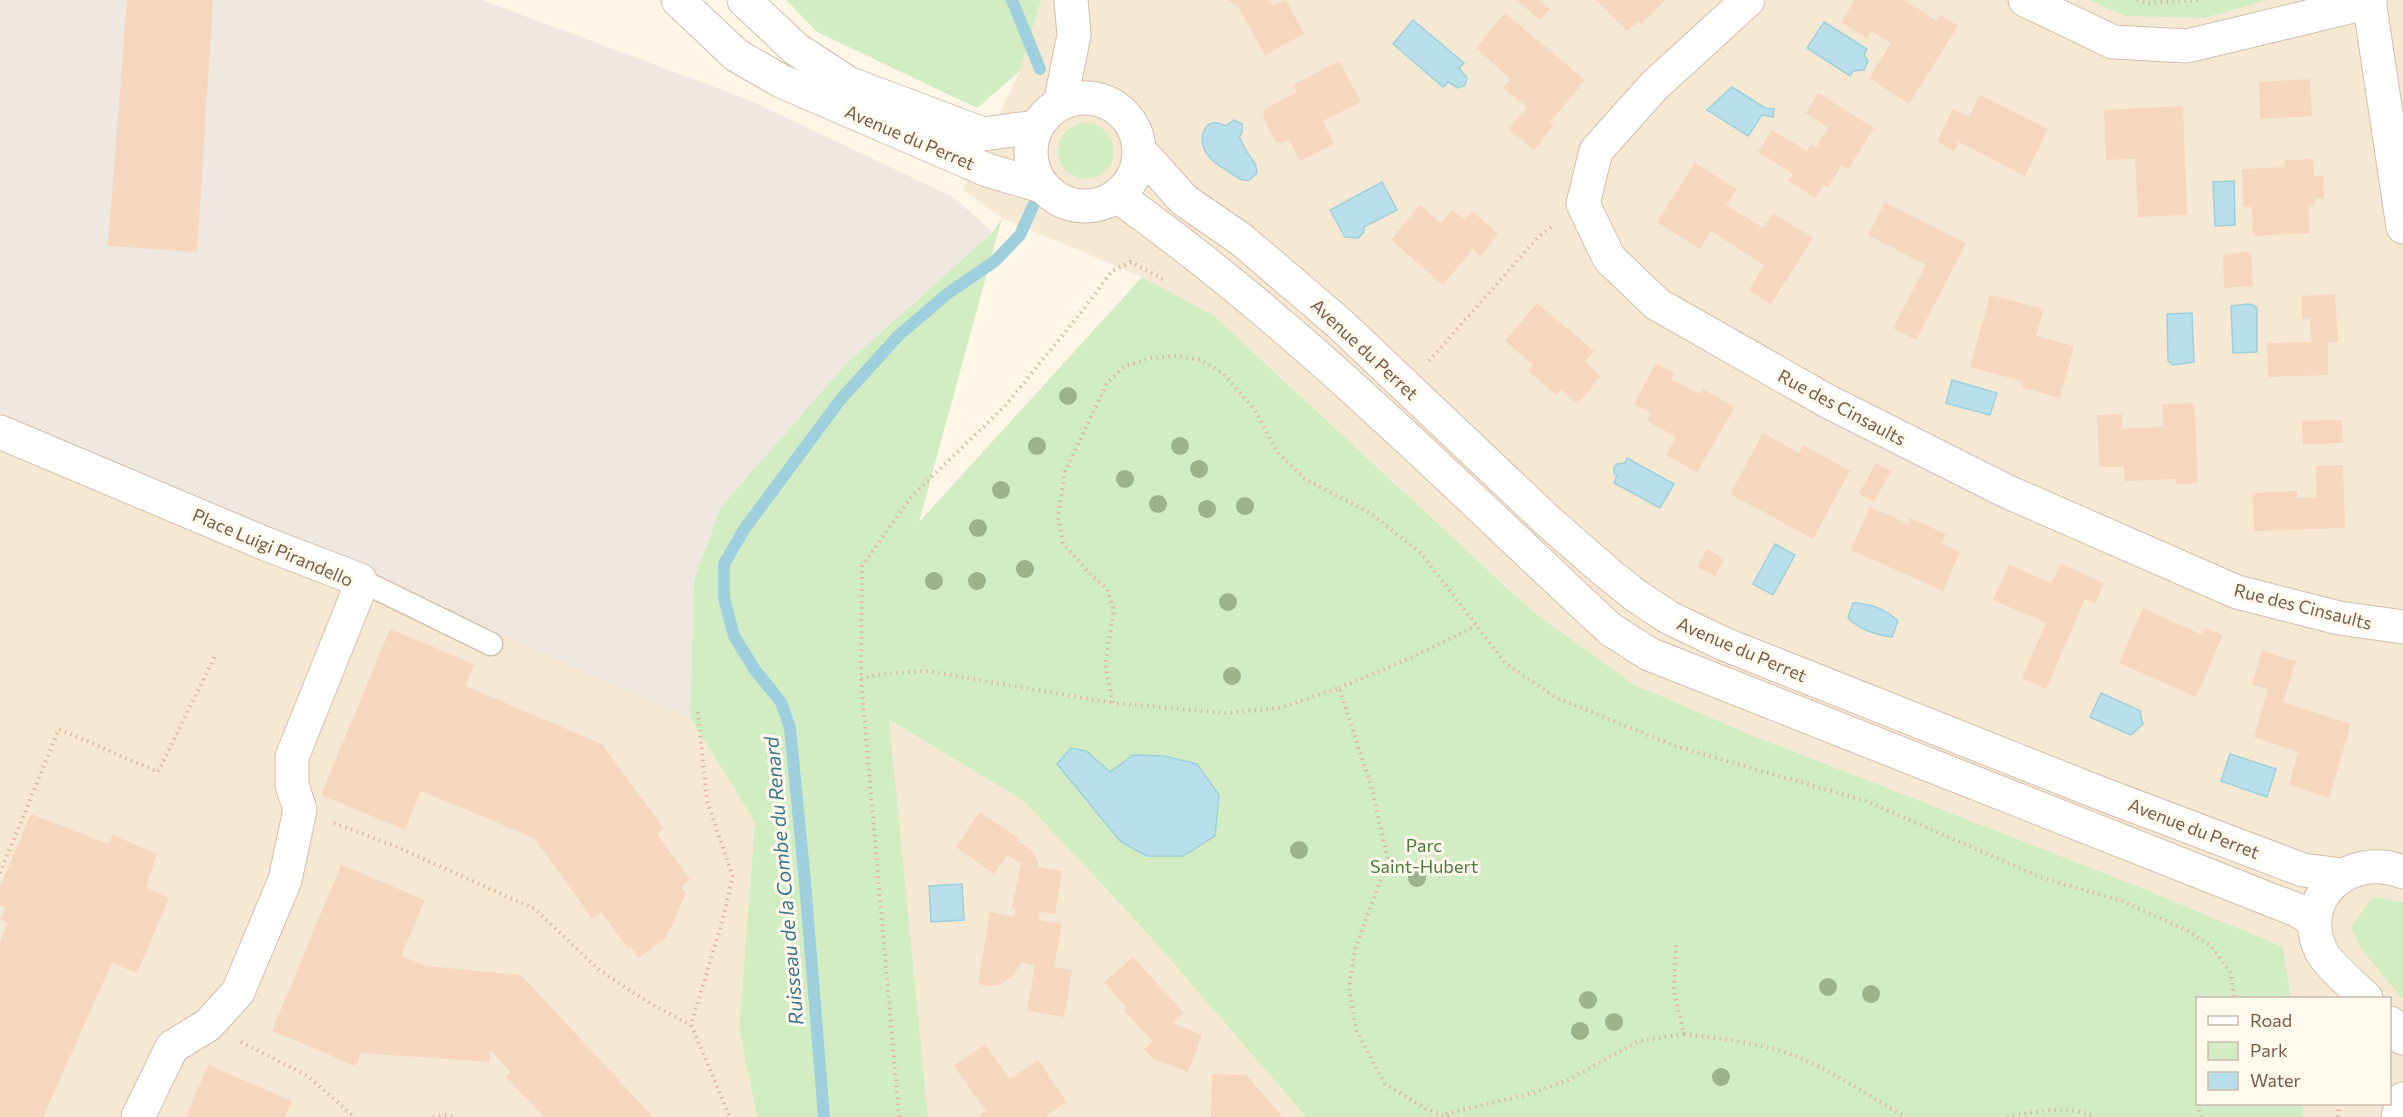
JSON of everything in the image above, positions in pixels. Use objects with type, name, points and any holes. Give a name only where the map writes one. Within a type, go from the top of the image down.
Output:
[{"type":"street","name":"Avenue du Perret","points":[[678,0],[736,55],[781,81],[987,170],[1041,186]]},
{"type":"street","name":"Avenue du Perret","points":[[744,0],[796,49],[848,83],[983,134],[1037,127]]},
{"type":"street","points":[[1060,104],[1074,35],[1071,0]]},
{"type":"street","points":[[1583,204],[1596,151],[1654,86],[1748,0]]},
{"type":"street","points":[[2025,0],[2113,42],[2187,46],[2369,1],[2403,227]]},
{"type":"street","points":[[1074,35],[1107,103]]},
{"type":"street","points":[[781,81],[796,49]]},
{"type":"street","points":[[1081,98],[1099,99],[1107,103],[1116,107],[1128,119],[1137,134],[1140,151],[1137,169],[1129,184],[1117,196],[1102,204],[1084,206],[1067,203],[1051,195],[1041,186],[1033,164],[1031,145],[1037,127],[1048,112],[1060,104],[1081,98]]},
{"type":"street","name":"Avenue du Perret","points":[[1140,151],[1184,201],[1242,240],[1260,255],[1339,323],[1548,521],[1635,595],[1668,617],[1724,644],[2097,792],[2303,870],[2342,875]]},
{"type":"street","name":"Avenue du Perret","points":[[1117,196],[1163,229],[1309,346],[1603,622],[1649,654],[2297,910],[2314,921]]},
{"type":"street","name":"Rue des Cinsaults","points":[[1583,204],[1609,258],[1658,304],[1827,401],[2006,491],[2237,592],[2339,618],[2403,627]]},
{"type":"street","name":"Place Luigi Pirandello","points":[[0,432],[266,544],[360,580],[357,595],[292,757],[292,785],[300,810],[285,880],[238,992],[208,1025],[172,1047],[138,1117]]},
{"type":"street","points":[[2364,997],[2322,952],[2314,921],[2315,911],[2325,893],[2342,875],[2372,865],[2389,866],[2403,872]]},
{"type":"street","points":[[2391,1024],[2403,1038]]},
{"type":"street","points":[[2398,1117],[2403,1099]]},
{"type":"lane","points":[[360,580],[491,644]]},
{"type":"path","points":[[2137,0],[2148,3],[2203,0]]},
{"type":"path","points":[[1425,366],[1538,237],[1583,204]]},
{"type":"path","points":[[899,1117],[861,679],[861,566],[911,497],[1005,406],[1112,271],[1131,262]]},
{"type":"path","points":[[1113,703],[1105,664],[1114,611],[1107,589],[1088,572],[1063,543],[1058,517],[1065,472],[1107,384],[1125,366],[1151,358]]},
{"type":"path","points":[[861,679],[881,674],[926,671],[1113,703],[1225,713],[1280,708],[1338,688],[1404,661],[1476,626]]},
{"type":"path","points":[[0,873],[59,729],[158,772],[216,654]]},
{"type":"path","points":[[1338,688],[1371,789],[1388,860],[1355,949],[1349,987],[1356,1030],[1384,1084],[1426,1109],[1447,1116],[1533,1093],[1568,1080],[1639,1041],[1684,1034],[1731,1040],[1784,1052],[1827,1071],[1906,1117]]},
{"type":"path","points":[[698,712],[707,801],[733,877],[691,1025],[730,1117]]},
{"type":"path","points":[[300,810],[397,847],[535,909],[598,969],[646,1001],[691,1025]]},
{"type":"path","points":[[1676,941],[1674,991],[1684,1034]]},
{"type":"path","points":[[208,1025],[308,1076],[354,1117]]},
{"type":"path","points":[[2007,1117],[2051,1110],[2087,1113],[2093,1117]]},
{"type":"path","points":[[433,1117],[449,1115],[452,1117]]},
{"type":"shaded area","points":[[0,0],[482,0],[749,100],[953,197],[993,232],[847,363],[694,581],[690,718],[0,414]]},
{"type":"shaded area","points":[[1041,0],[2403,0],[2403,1117],[2303,1117],[2303,1105],[2391,1105],[2391,997],[2291,997],[2283,947],[1749,734],[1633,684],[1532,611],[1213,315],[1142,277],[1002,218],[963,190],[1020,71]]},
{"type":"shaded area","points":[[0,412],[690,718],[755,822],[739,1029],[757,1117],[0,1117]]},
{"type":"shaded area","points":[[888,720],[1024,801],[1148,934],[1306,1117],[928,1117]]},
{"type":"green space","points":[[786,0],[1041,0],[1020,71],[977,108],[817,32]]},
{"type":"green space","points":[[2088,0],[2267,0],[2204,18],[2126,16]]},
{"type":"green space","points":[[1086,123],[1097,125],[1106,131],[1112,140],[1114,151],[1112,162],[1106,171],[1097,177],[1086,179],[1075,177],[1066,171],[1060,162],[1058,151],[1060,140],[1066,131],[1075,125]]},
{"type":"green space","name":"Parc Saint-Hubert","points":[[1002,218],[919,522],[1142,277],[1213,315],[1532,611],[1633,684],[1749,734],[2134,885],[2283,947],[2291,997],[2196,997],[2196,1105],[2303,1105],[2303,1117],[1306,1117],[1148,934],[1024,801],[889,720],[928,1117],[757,1117],[739,1029],[755,822],[690,718],[694,581],[721,507],[847,363],[993,232]]},
{"type":"green space","points":[[2373,897],[2403,902],[2403,999],[2361,949],[2351,927]]},
{"type":"water","points":[[1413,20],[1464,63],[1459,68],[1467,78],[1465,85],[1458,88],[1448,82],[1443,87],[1393,44]]},
{"type":"water","points":[[1824,22],[1867,49],[1864,54],[1868,61],[1864,70],[1853,71],[1850,76],[1807,48]]},
{"type":"water","points":[[1732,87],[1765,108],[1774,109],[1773,117],[1762,115],[1748,136],[1707,110]]},
{"type":"water","points":[[1234,120],[1242,124],[1242,133],[1239,137],[1256,167],[1257,173],[1249,180],[1240,179],[1218,165],[1209,157],[1202,141],[1204,130],[1208,125],[1219,123],[1226,126]]},
{"type":"water","points":[[2234,181],[2235,225],[2215,226],[2213,182]]},
{"type":"water","points":[[1382,182],[1397,210],[1364,227],[1364,232],[1358,238],[1345,237],[1330,210]]},
{"type":"water","points":[[2249,304],[2257,309],[2257,352],[2233,353],[2231,306]]},
{"type":"water","points":[[2192,313],[2194,362],[2173,365],[2168,361],[2167,314]]},
{"type":"water","points":[[1952,380],[1997,393],[1990,415],[1946,403]]},
{"type":"water","points":[[1627,458],[1674,484],[1660,508],[1614,483],[1617,476],[1614,473],[1614,467],[1625,463]]},
{"type":"water","points":[[1775,544],[1795,555],[1773,595],[1753,584]]},
{"type":"water","points":[[1853,603],[1877,608],[1898,621],[1892,637],[1868,631],[1848,618]]},
{"type":"water","points":[[2101,693],[2141,711],[2143,724],[2131,735],[2090,717]]},
{"type":"water","points":[[1071,748],[1086,751],[1110,772],[1133,755],[1164,756],[1197,764],[1219,795],[1215,836],[1183,856],[1147,856],[1121,842],[1057,764]]},
{"type":"water","points":[[2230,754],[2276,769],[2267,797],[2221,781]]},
{"type":"water","points":[[962,884],[964,920],[931,922],[929,886]]},
{"type":"building","points":[[127,0],[213,0],[197,252],[108,246]]},
{"type":"building","points":[[1228,0],[1270,0],[1273,5],[1286,0],[1304,34],[1265,55],[1238,7]]},
{"type":"building","points":[[1516,0],[1539,0],[1550,9],[1540,20]]},
{"type":"building","points":[[1596,0],[1666,0],[1641,24],[1638,21],[1627,31]]},
{"type":"building","points":[[1855,0],[1904,0],[1937,21],[1941,15],[1958,26],[1909,104],[1869,78],[1891,43],[1871,31],[1867,38],[1841,22]]},
{"type":"building","points":[[1505,13],[1585,80],[1550,122],[1554,125],[1534,150],[1509,129],[1527,107],[1503,88],[1510,79],[1476,48]]},
{"type":"building","points":[[1339,61],[1361,102],[1323,121],[1334,144],[1300,161],[1289,139],[1282,143],[1275,141],[1263,117],[1265,109],[1297,92],[1293,85]]},
{"type":"building","points":[[2310,79],[2312,116],[2260,119],[2259,82]]},
{"type":"building","points":[[1818,93],[1874,128],[1848,169],[1842,165],[1828,187],[1824,185],[1816,198],[1789,181],[1793,174],[1758,152],[1772,130],[1807,151],[1811,144],[1816,147],[1828,128],[1806,113]]},
{"type":"building","points":[[1980,95],[2048,129],[2025,176],[1959,142],[1954,151],[1937,141],[1953,109],[1969,117]]},
{"type":"building","points":[[2183,106],[2187,215],[2138,217],[2135,159],[2106,160],[2104,110]]},
{"type":"building","points":[[2313,159],[2314,176],[2323,176],[2324,199],[2315,199],[2315,204],[2308,205],[2310,233],[2253,236],[2252,207],[2243,207],[2242,169],[2285,167],[2285,160]]},
{"type":"building","points":[[1695,163],[1737,189],[1726,205],[1763,228],[1773,213],[1813,238],[1771,304],[1749,290],[1764,265],[1711,231],[1700,249],[1657,222]]},
{"type":"building","points":[[1885,202],[1966,243],[1916,340],[1893,328],[1926,265],[1868,235]]},
{"type":"building","points":[[1420,205],[1441,223],[1452,210],[1465,220],[1472,211],[1498,234],[1480,256],[1473,249],[1443,285],[1391,240]]},
{"type":"building","points":[[2251,252],[2253,286],[2224,288],[2223,254]]},
{"type":"building","points":[[2335,294],[2338,342],[2328,343],[2328,375],[2268,377],[2267,343],[2311,342],[2310,318],[2302,319],[2302,296]]},
{"type":"building","points":[[1990,295],[2044,309],[2036,336],[2074,346],[2060,398],[2021,387],[2022,381],[1970,367]]},
{"type":"building","points":[[1537,303],[1594,351],[1585,362],[1601,376],[1577,404],[1561,389],[1557,395],[1528,371],[1533,365],[1505,341]]},
{"type":"building","points":[[1656,363],[1674,373],[1671,379],[1700,394],[1703,389],[1735,407],[1697,472],[1666,455],[1676,437],[1647,421],[1651,413],[1634,404]]},
{"type":"building","points":[[2194,403],[2198,483],[2176,484],[2176,479],[2125,481],[2124,467],[2099,467],[2097,415],[2122,414],[2122,429],[2163,427],[2162,404]]},
{"type":"building","points":[[2342,420],[2343,443],[2303,444],[2302,421]]},
{"type":"building","points":[[1763,433],[1799,453],[1803,445],[1850,471],[1813,539],[1730,494]]},
{"type":"building","points":[[1876,463],[1891,471],[1874,502],[1859,494]]},
{"type":"building","points":[[2343,465],[2345,528],[2254,531],[2253,493],[2297,491],[2297,498],[2317,497],[2316,466]]},
{"type":"building","points":[[1870,507],[1908,524],[1910,518],[1946,534],[1942,544],[1960,552],[1943,591],[1851,550]]},
{"type":"building","points":[[1707,549],[1724,559],[1715,576],[1697,567]]},
{"type":"building","points":[[2061,564],[2104,583],[2095,604],[2085,599],[2046,689],[2022,678],[2046,623],[1993,600],[2009,565],[2052,583]]},
{"type":"building","points":[[2143,608],[2202,635],[2205,628],[2223,635],[2196,697],[2119,663]]},
{"type":"building","points":[[390,629],[474,664],[465,686],[602,744],[664,829],[657,834],[690,880],[681,887],[686,893],[670,930],[666,933],[668,936],[639,958],[631,947],[628,949],[601,912],[592,918],[534,838],[421,791],[405,830],[321,795]]},
{"type":"building","points":[[2262,651],[2296,661],[2283,702],[2351,724],[2329,798],[2289,785],[2298,752],[2254,737],[2268,689],[2252,685]]},
{"type":"building","points":[[980,812],[1018,838],[1017,840],[1032,851],[1038,861],[1038,867],[1062,871],[1055,914],[1040,912],[1039,920],[1062,924],[1054,967],[1072,970],[1064,1017],[1027,1011],[1035,965],[1021,962],[1014,975],[1001,984],[987,986],[978,984],[990,912],[1014,917],[1016,908],[1012,907],[1021,863],[1007,855],[994,874],[956,847]]},
{"type":"building","points":[[31,814],[108,844],[113,835],[157,854],[146,887],[169,898],[137,973],[112,963],[43,1117],[0,1117],[0,942],[8,923],[0,919],[6,908],[0,905],[0,887]]},
{"type":"building","points":[[341,865],[425,900],[401,956],[427,966],[521,975],[653,1117],[544,1117],[506,1077],[511,1072],[490,1050],[490,1062],[361,1053],[356,1066],[272,1031]]},
{"type":"building","points":[[1133,957],[1184,1013],[1173,1023],[1202,1035],[1188,1072],[1152,1058],[1144,1049],[1153,1042],[1124,1010],[1127,1008],[1104,982]]},
{"type":"building","points":[[985,1044],[1010,1079],[1038,1060],[1067,1102],[1044,1117],[978,1117],[986,1111],[954,1066]]},
{"type":"building","points":[[208,1065],[292,1101],[285,1117],[186,1117]]},
{"type":"building","points":[[1212,1074],[1246,1075],[1283,1117],[1211,1117]]},
{"type":"waterway","name":"Ruisseau de la Combe du Renard","points":[[1012,0],[1040,69]]},
{"type":"waterway","name":"Ruisseau de la Combe du Renard","points":[[824,1117],[790,728],[781,702],[755,670],[734,636],[724,598],[724,564],[745,528],[841,399],[898,336],[947,294],[995,261],[1020,235],[1034,204]]}]
